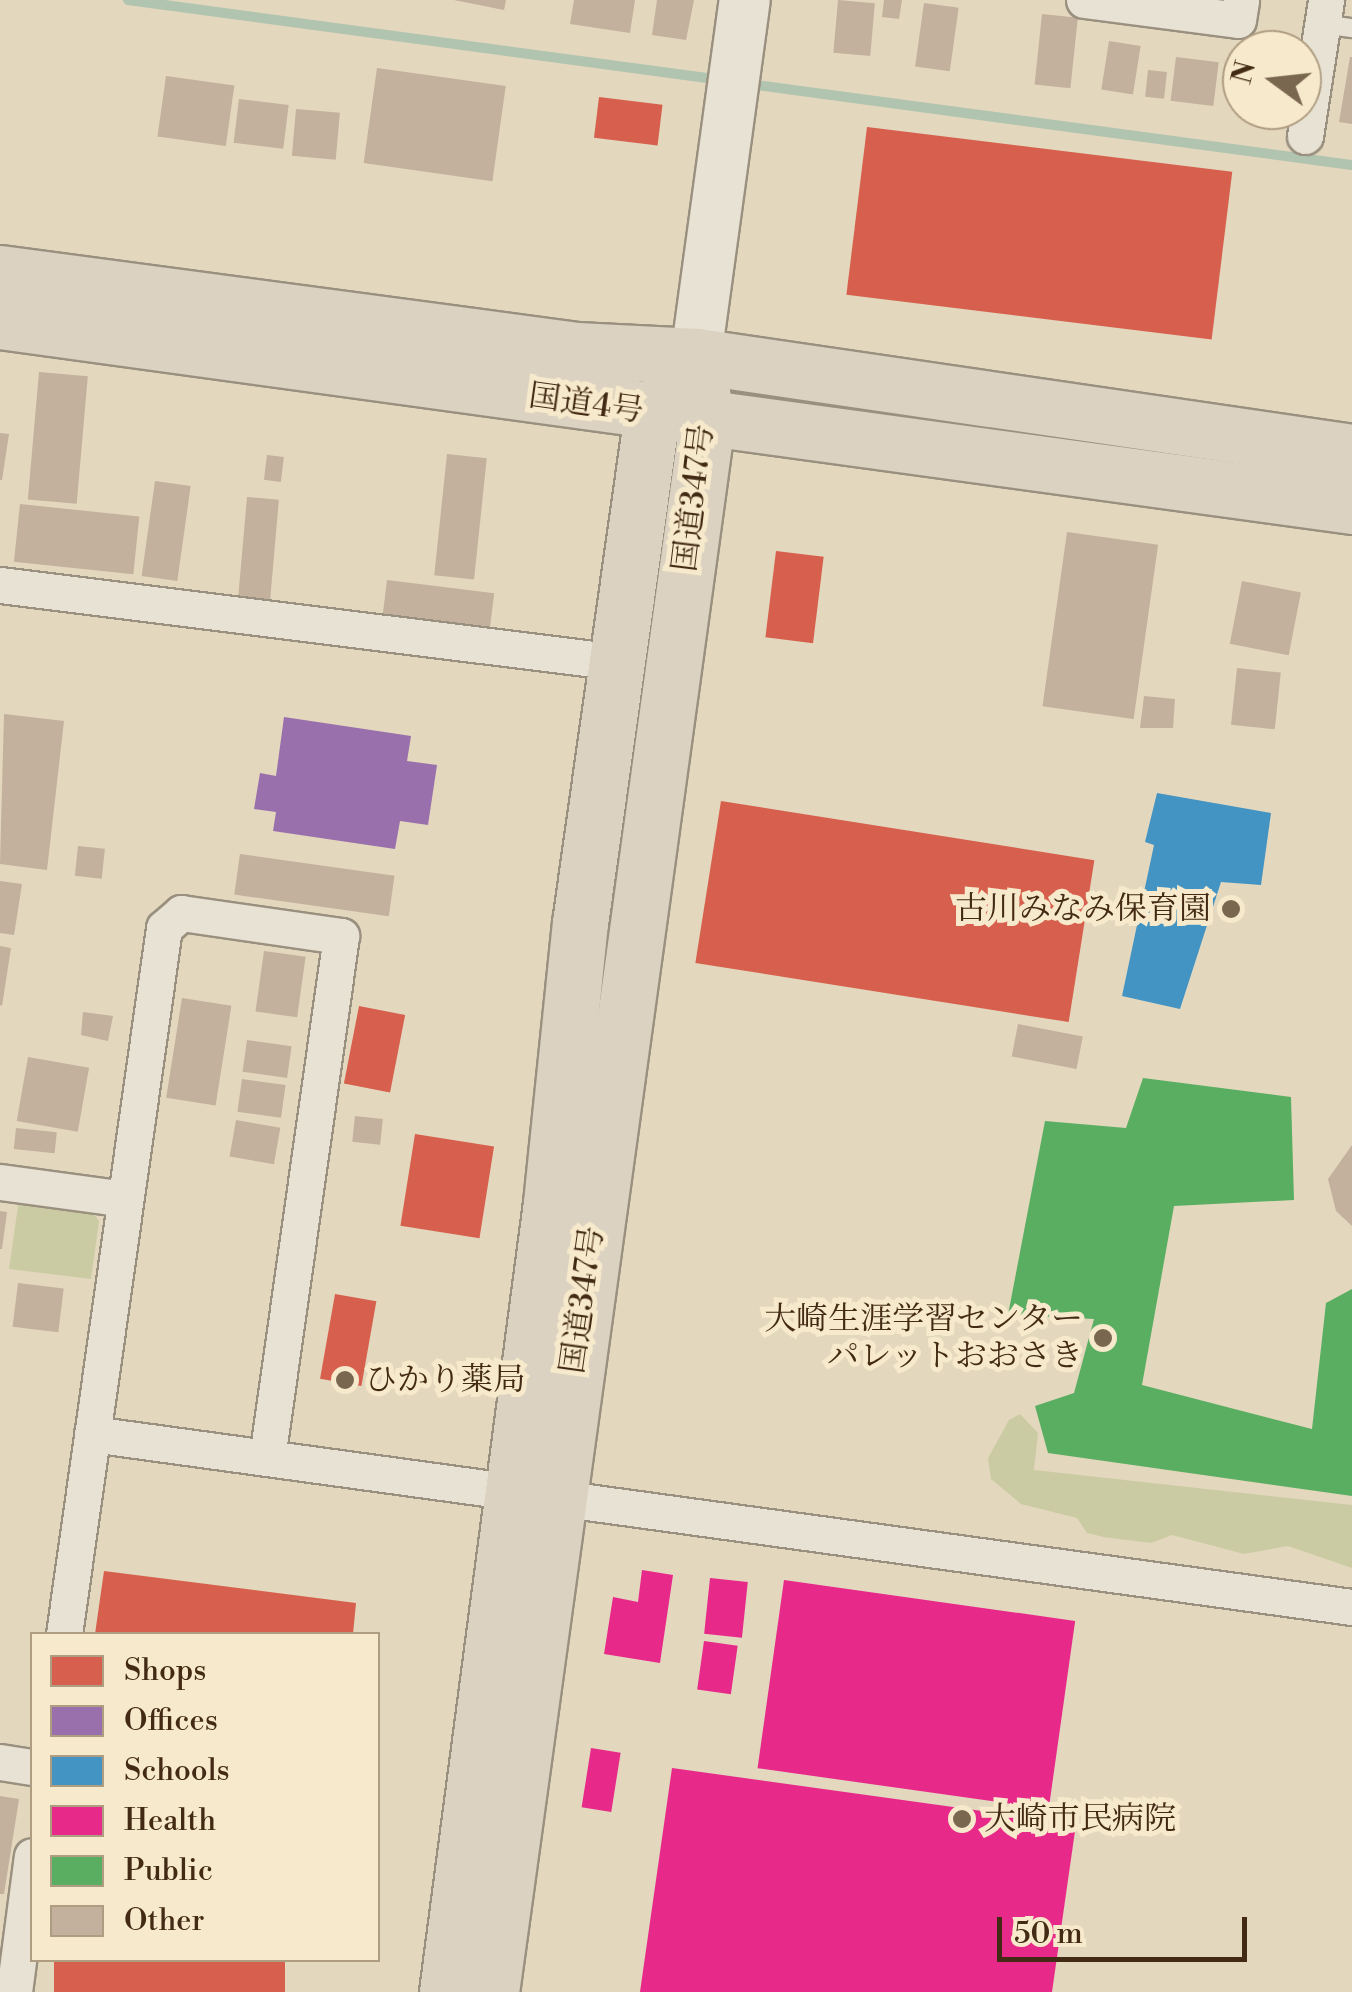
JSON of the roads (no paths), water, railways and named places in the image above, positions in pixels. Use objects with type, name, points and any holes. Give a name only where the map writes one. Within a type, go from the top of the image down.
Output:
[{"type":"highway","name":"国道4号","points":[[0,273],[576,350],[696,356],[1352,452]]},
{"type":"highway","name":"国道4号","points":[[0,321],[707,422],[1352,506]]},
{"type":"highway","name":"国道347号","points":[[491,1992],[534,1494],[617,662],[652,414],[696,356]]},
{"type":"highway","name":"国道347号","points":[[447,1992],[534,1494],[707,422],[696,356]]},
{"type":"street","points":[[696,356],[744,0]]},
{"type":"street","points":[[1084,0],[1238,20],[1241,0]]},
{"type":"street","points":[[1305,136],[1333,17]]},
{"type":"street","points":[[0,585],[617,662]]},
{"type":"street","points":[[64,1632],[164,928],[181,913],[341,936],[266,1458]]},
{"type":"street","points":[[0,1182],[125,1199]]},
{"type":"street","points":[[92,1434],[1352,1607]]},
{"type":"street","points":[[0,1762],[30,1766]]},
{"type":"street","points":[[14,1992],[11,1933],[30,1863]]},
{"type":"waterway","points":[[128,0],[722,80]]},
{"type":"waterway","points":[[749,84],[1352,165]]},
{"type":"place","name":"古川みなみ保育園","points":[[1231,909]]},
{"type":"place","name":"大崎生涯学習センター パレットおおさき","points":[[1103,1338]]},
{"type":"place","name":"ひかり薬局","points":[[345,1380]]},
{"type":"place","name":"大崎市民病院","points":[[962,1819]]}]
